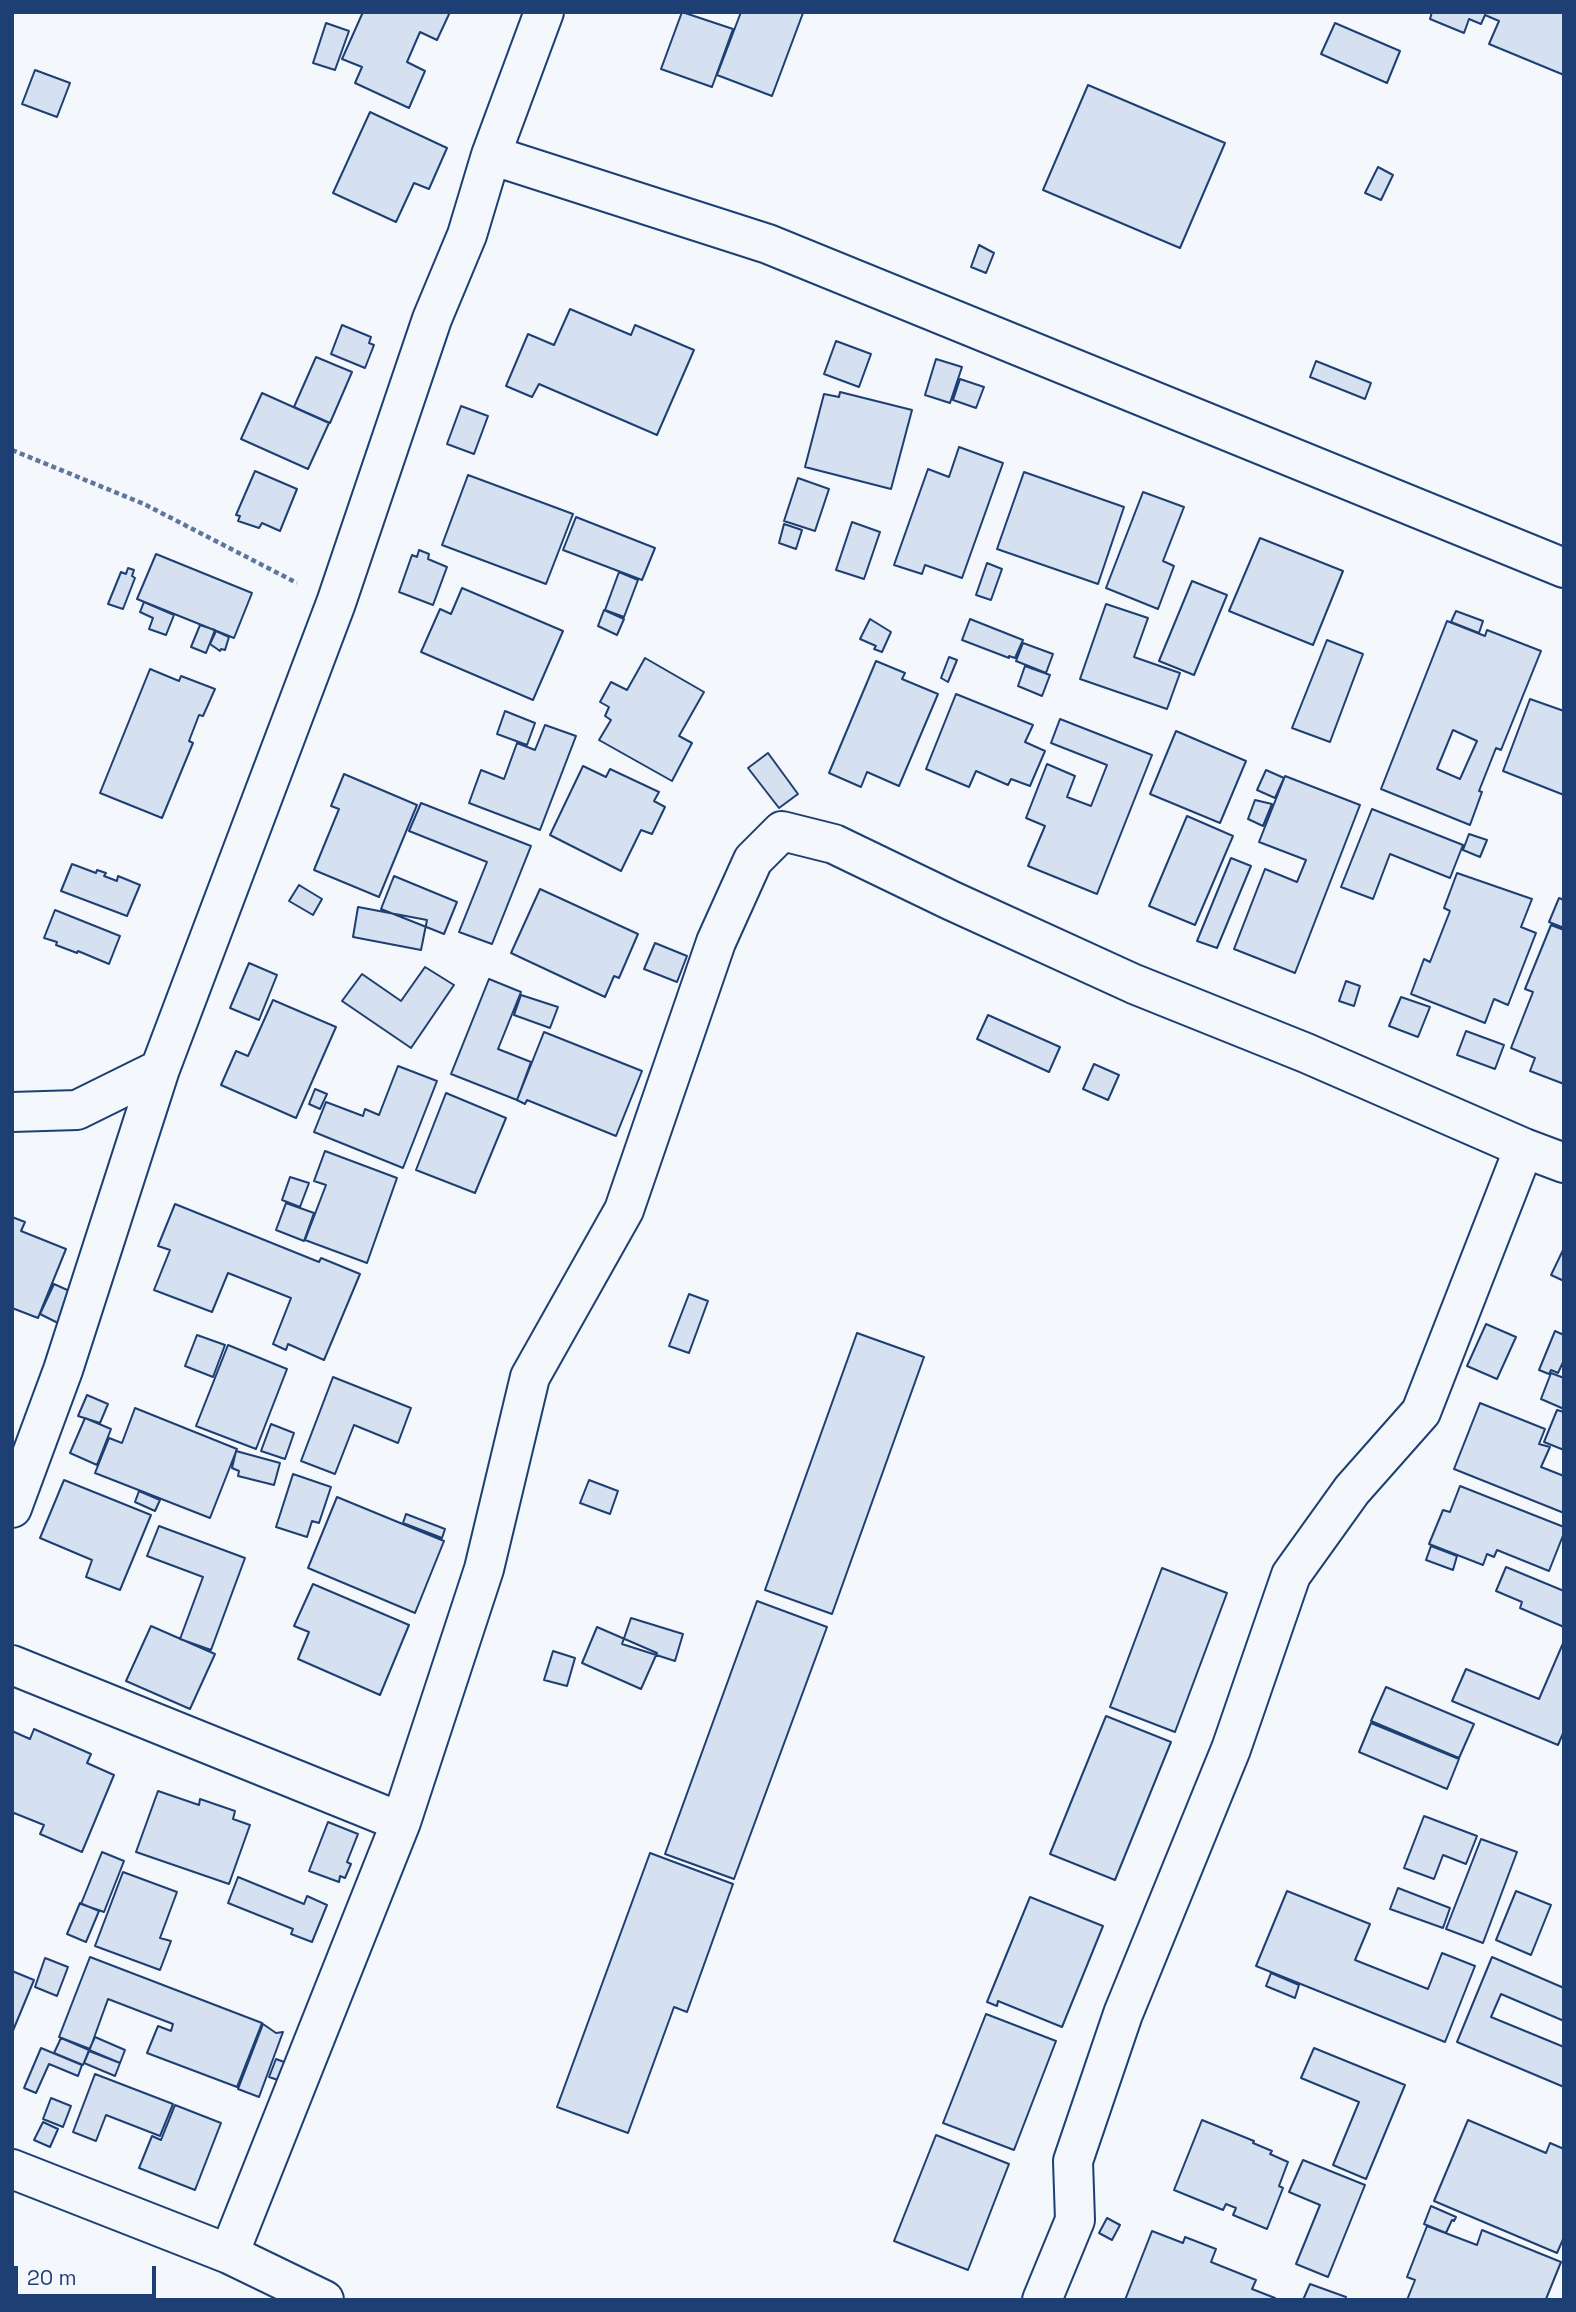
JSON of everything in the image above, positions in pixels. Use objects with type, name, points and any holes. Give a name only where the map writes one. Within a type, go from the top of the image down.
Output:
[{"type":"street","points":[[12,1508],[63,1370],[160,1069],[336,603],[432,319],[467,235],[491,155],[544,12]]},
{"type":"street","points":[[491,155],[768,244],[1564,568]]},
{"type":"street","points":[[229,2255],[401,1822],[484,1569],[530,1377],[624,1210],[716,942],[753,860],[782,831],[834,844],[1134,984],[1564,1163]]},
{"type":"street","points":[[12,1112],[77,1110],[160,1069]]},
{"type":"street","points":[[1042,2300],[1075,2220],[1073,2161],[1123,2014],[1231,1749],[1291,1574],[1352,1490],[1421,1412],[1524,1148]]},
{"type":"street","points":[[12,1665],[401,1822]]},
{"type":"street","points":[[12,2169],[229,2255],[324,2300]]},
{"type":"path","points":[[12,450],[144,504],[336,603]]},
{"type":"building","points":[[363,12],[450,12],[437,40],[420,32],[407,62],[425,71],[409,108],[355,83],[362,67],[342,59]]},
{"type":"building","points":[[682,12],[733,29],[712,87],[661,69]]},
{"type":"building","points":[[741,12],[803,13],[772,96],[717,75]]},
{"type":"building","points":[[1432,12],[1564,12],[1564,75],[1489,44],[1499,21],[1485,15],[1481,24],[1469,19],[1464,33],[1430,19]]},
{"type":"building","points":[[326,23],[349,31],[335,70],[313,63]]},
{"type":"building","points":[[1335,23],[1400,51],[1387,83],[1321,54]]},
{"type":"building","points":[[35,70],[70,83],[57,117],[22,104]]},
{"type":"building","points":[[1088,85],[1225,143],[1180,248],[1043,190]]},
{"type":"building","points":[[370,112],[447,148],[429,189],[414,183],[396,222],[333,193]]},
{"type":"building","points":[[1378,167],[1393,175],[1381,200],[1365,193]]},
{"type":"building","points":[[979,245],[994,253],[986,273],[971,267]]},
{"type":"building","points":[[570,309],[631,335],[635,325],[694,350],[657,435],[539,384],[532,397],[506,386],[528,334],[554,345]]},
{"type":"building","points":[[342,325],[371,337],[369,343],[374,345],[365,368],[331,354]]},
{"type":"building","points":[[836,341],[871,354],[859,387],[824,374]]},
{"type":"building","points":[[316,357],[352,372],[330,423],[294,407]]},
{"type":"building","points":[[936,359],[962,367],[950,403],[925,395]]},
{"type":"building","points":[[1316,361],[1371,383],[1365,399],[1310,377]]},
{"type":"building","points":[[960,379],[984,387],[976,408],[953,400]]},
{"type":"building","points":[[840,392],[912,410],[891,489],[805,467],[824,394],[839,397]]},
{"type":"building","points":[[262,393],[329,423],[308,469],[241,439]]},
{"type":"building","points":[[461,406],[488,416],[474,454],[447,444]]},
{"type":"building","points":[[959,447],[1003,463],[962,578],[925,565],[922,574],[894,565],[928,469],[949,477]]},
{"type":"building","points":[[255,471],[297,489],[280,531],[262,523],[259,528],[238,521],[240,516],[236,515]]},
{"type":"building","points":[[1024,472],[1124,507],[1098,584],[997,549]]},
{"type":"building","points":[[468,475],[573,514],[546,584],[442,545]]},
{"type":"building","points":[[798,478],[829,489],[815,531],[784,521]]},
{"type":"building","points":[[1143,492],[1184,507],[1163,561],[1174,566],[1158,609],[1106,588]]},
{"type":"building","points":[[576,517],[655,548],[642,580],[563,550]]},
{"type":"building","points":[[852,522],[880,532],[864,579],[836,570]]},
{"type":"building","points":[[784,524],[802,530],[796,549],[779,543]]},
{"type":"building","points":[[1260,538],[1343,571],[1313,645],[1229,611]]},
{"type":"building","points":[[419,550],[429,554],[428,559],[447,567],[433,605],[399,592],[412,555],[417,557]]},
{"type":"building","points":[[156,554],[252,593],[234,638],[137,599]]},
{"type":"building","points":[[987,563],[1002,569],[991,600],[976,595]]},
{"type":"building","points":[[128,568],[134,570],[132,576],[135,578],[123,609],[108,604],[121,572],[126,574]]},
{"type":"building","points":[[619,572],[638,580],[624,617],[605,610]]},
{"type":"building","points":[[1192,581],[1227,595],[1194,675],[1159,661]]},
{"type":"building","points":[[462,588],[563,631],[533,700],[421,652],[440,609],[451,614]]},
{"type":"building","points":[[144,602],[174,615],[166,635],[149,629],[153,618],[140,612]]},
{"type":"building","points":[[1106,604],[1148,618],[1134,657],[1180,673],[1167,709],[1080,679]]},
{"type":"building","points":[[604,610],[624,619],[617,635],[598,626]]},
{"type":"building","points":[[1456,611],[1483,621],[1479,633],[1451,622]]},
{"type":"building","points":[[870,619],[891,632],[882,652],[874,649],[876,646],[860,639]]},
{"type":"building","points":[[970,619],[1023,640],[1015,658],[962,640]]},
{"type":"building","points":[[1447,621],[1485,636],[1487,630],[1541,651],[1501,750],[1496,748],[1479,791],[1482,792],[1470,825],[1381,789]],"holes":[[[1453,730],[1477,741],[1460,779],[1437,769]]]},
{"type":"building","points":[[200,625],[215,630],[206,653],[191,647]]},
{"type":"building","points":[[216,631],[229,637],[225,650],[220,651],[210,644]]},
{"type":"building","points":[[1327,640],[1363,654],[1330,742],[1292,728]]},
{"type":"building","points":[[1023,643],[1053,654],[1046,673],[1016,661]]},
{"type":"building","points":[[949,657],[957,660],[948,682],[941,678]]},
{"type":"building","points":[[645,658],[704,692],[679,736],[692,743],[672,781],[599,740],[611,720],[605,716],[609,707],[600,702],[611,682],[627,690]]},
{"type":"building","points":[[876,661],[905,673],[902,679],[938,694],[899,786],[867,772],[861,787],[829,773]]},
{"type":"building","points":[[1025,666],[1050,675],[1042,696],[1018,686]]},
{"type":"building","points":[[150,669],[179,681],[181,676],[215,689],[203,716],[199,715],[189,741],[193,743],[162,818],[100,793]]},
{"type":"building","points":[[956,694],[1033,725],[1025,742],[1045,751],[1030,786],[1011,779],[1008,785],[976,771],[969,787],[926,769]]},
{"type":"building","points":[[1530,699],[1564,711],[1564,795],[1503,771]]},
{"type":"building","points":[[505,711],[535,723],[527,745],[497,734]]},
{"type":"building","points":[[1060,719],[1152,755],[1097,894],[1028,866],[1045,826],[1026,818],[1047,764],[1075,776],[1067,797],[1091,806],[1107,765],[1051,743]]},
{"type":"building","points":[[545,725],[576,736],[540,830],[469,803],[481,770],[504,779],[517,743],[535,750]]},
{"type":"building","points":[[1176,731],[1246,761],[1220,823],[1150,794]]},
{"type":"building","points":[[768,753],[798,794],[779,808],[748,768]]},
{"type":"building","points":[[583,766],[606,777],[610,769],[659,792],[654,801],[665,807],[652,834],[641,830],[621,871],[550,835]]},
{"type":"building","points":[[1266,770],[1284,778],[1275,798],[1257,790]]},
{"type":"building","points":[[344,774],[417,805],[379,897],[314,870],[339,809],[331,806]]},
{"type":"building","points":[[1285,776],[1360,805],[1295,973],[1234,949],[1265,869],[1297,882],[1306,860],[1259,842]]},
{"type":"building","points":[[1255,800],[1272,804],[1263,826],[1248,819]]},
{"type":"building","points":[[421,803],[531,846],[492,944],[459,932],[487,862],[409,831]]},
{"type":"building","points":[[1372,809],[1463,845],[1450,878],[1390,854],[1373,899],[1341,887]]},
{"type":"building","points":[[1187,816],[1233,836],[1195,925],[1149,906]]},
{"type":"building","points":[[1469,834],[1487,840],[1480,857],[1463,850]]},
{"type":"building","points":[[1231,858],[1251,866],[1217,948],[1197,941]]},
{"type":"building","points":[[72,864],[96,873],[97,870],[106,873],[104,876],[117,881],[118,876],[140,885],[127,916],[61,891]]},
{"type":"building","points":[[1457,873],[1532,899],[1521,927],[1536,933],[1508,1005],[1494,999],[1485,1023],[1411,994],[1424,959],[1430,962],[1450,911],[1444,908]]},
{"type":"building","points":[[394,876],[457,902],[444,934],[381,909]]},
{"type":"building","points":[[299,885],[322,899],[313,915],[289,901]]},
{"type":"building","points":[[540,889],[638,934],[619,978],[614,976],[605,997],[511,953]]},
{"type":"building","points":[[1559,898],[1564,900],[1564,928],[1549,922]]},
{"type":"building","points":[[358,907],[427,920],[421,950],[353,937]]},
{"type":"building","points":[[55,910],[120,936],[109,964],[44,938]]},
{"type":"building","points":[[1551,925],[1564,930],[1564,1084],[1530,1071],[1535,1058],[1511,1048],[1533,992],[1525,989]]},
{"type":"building","points":[[655,943],[687,956],[677,982],[644,969]]},
{"type":"building","points":[[249,963],[277,975],[259,1020],[230,1008]]},
{"type":"building","points":[[425,967],[454,985],[411,1048],[342,1001],[362,974],[401,1001]]},
{"type":"building","points":[[489,979],[521,992],[498,1049],[531,1062],[517,1100],[451,1074]]},
{"type":"building","points":[[1346,981],[1360,986],[1354,1006],[1339,1001]]},
{"type":"building","points":[[521,995],[558,1007],[550,1028],[514,1015]]},
{"type":"building","points":[[1401,997],[1430,1007],[1418,1037],[1389,1026]]},
{"type":"building","points":[[273,1000],[336,1027],[296,1118],[221,1085],[236,1051],[248,1056]]},
{"type":"building","points":[[988,1015],[1060,1047],[1049,1072],[977,1039]]},
{"type":"building","points":[[1466,1031],[1504,1045],[1495,1069],[1457,1055]]},
{"type":"building","points":[[544,1032],[642,1071],[616,1136],[527,1100],[525,1104],[517,1100]]},
{"type":"building","points":[[1094,1064],[1119,1075],[1108,1100],[1083,1089]]},
{"type":"building","points":[[398,1066],[437,1081],[403,1168],[314,1132],[326,1102],[363,1116],[365,1109],[379,1115]]},
{"type":"building","points":[[315,1089],[327,1094],[320,1109],[309,1104]]},
{"type":"building","points":[[446,1093],[506,1118],[475,1193],[416,1170]]},
{"type":"building","points":[[325,1151],[397,1178],[367,1263],[305,1240],[326,1185],[314,1181]]},
{"type":"building","points":[[290,1177],[309,1183],[300,1207],[282,1200]]},
{"type":"building","points":[[286,1203],[314,1213],[304,1241],[276,1230]]},
{"type":"building","points":[[175,1204],[319,1262],[321,1258],[360,1274],[324,1360],[288,1344],[286,1350],[273,1344],[291,1298],[228,1273],[212,1312],[154,1290],[170,1250],[158,1246]]},
{"type":"building","points":[[12,1217],[25,1222],[21,1231],[66,1249],[38,1318],[12,1308]]},
{"type":"building","points":[[1564,1248],[1564,1281],[1551,1275]]},
{"type":"building","points":[[54,1284],[74,1293],[60,1324],[40,1314]]},
{"type":"building","points":[[689,1294],[708,1301],[689,1353],[669,1346]]},
{"type":"building","points":[[1486,1324],[1516,1337],[1497,1379],[1467,1366]]},
{"type":"building","points":[[1555,1331],[1564,1335],[1564,1360],[1558,1373],[1551,1370],[1549,1374],[1539,1370]]},
{"type":"building","points":[[857,1333],[924,1357],[832,1614],[765,1590]]},
{"type":"building","points":[[197,1335],[225,1345],[213,1377],[185,1366]]},
{"type":"building","points":[[228,1345],[287,1369],[256,1449],[196,1426]]},
{"type":"building","points":[[1551,1373],[1564,1378],[1564,1409],[1541,1399]]},
{"type":"building","points":[[333,1377],[411,1408],[398,1443],[354,1425],[335,1474],[301,1461]]},
{"type":"building","points":[[87,1395],[108,1404],[100,1423],[78,1416]]},
{"type":"building","points":[[1480,1403],[1545,1429],[1539,1444],[1550,1447],[1541,1467],[1564,1476],[1564,1513],[1454,1469]]},
{"type":"building","points":[[135,1408],[237,1449],[210,1518],[95,1473],[109,1438],[122,1443]]},
{"type":"building","points":[[1557,1410],[1564,1412],[1564,1450],[1544,1442]]},
{"type":"building","points":[[85,1418],[111,1429],[97,1465],[70,1453]]},
{"type":"building","points":[[271,1424],[294,1433],[285,1459],[261,1451]]},
{"type":"building","points":[[236,1451],[280,1463],[274,1485],[238,1476],[239,1471],[232,1468]]},
{"type":"building","points":[[293,1474],[331,1487],[319,1523],[312,1521],[307,1537],[276,1527]]},
{"type":"building","points":[[64,1480],[151,1515],[120,1590],[86,1577],[92,1560],[40,1538]]},
{"type":"building","points":[[589,1480],[618,1491],[610,1514],[580,1503]]},
{"type":"building","points":[[1460,1486],[1564,1527],[1549,1571],[1497,1550],[1494,1557],[1487,1554],[1483,1565],[1429,1544],[1443,1510],[1450,1512]]},
{"type":"building","points":[[139,1491],[160,1500],[155,1511],[135,1502]]},
{"type":"building","points":[[337,1497],[444,1541],[415,1613],[308,1568]]},
{"type":"building","points":[[406,1514],[445,1529],[442,1538],[403,1523]]},
{"type":"building","points":[[159,1526],[245,1558],[211,1650],[180,1639],[203,1577],[147,1556]]},
{"type":"building","points":[[1431,1546],[1457,1556],[1453,1570],[1426,1560]]},
{"type":"building","points":[[1506,1567],[1564,1591],[1564,1627],[1520,1608],[1522,1602],[1496,1591]]},
{"type":"building","points":[[1162,1568],[1227,1593],[1175,1732],[1110,1707]]},
{"type":"building","points":[[313,1584],[409,1625],[380,1695],[298,1659],[309,1632],[294,1626]]},
{"type":"building","points":[[757,1601],[827,1627],[734,1879],[665,1854]]},
{"type":"building","points":[[631,1618],[683,1634],[675,1661],[622,1644]]},
{"type":"building","points":[[151,1626],[215,1654],[190,1709],[126,1681]]},
{"type":"building","points":[[597,1627],[657,1653],[641,1689],[582,1663]]},
{"type":"building","points":[[1564,1641],[1564,1731],[1558,1745],[1452,1701],[1466,1669],[1539,1699]]},
{"type":"building","points":[[553,1651],[575,1658],[567,1686],[544,1680]]},
{"type":"building","points":[[1386,1687],[1474,1724],[1459,1758],[1371,1721]]},
{"type":"building","points":[[1106,1716],[1171,1742],[1115,1880],[1050,1854]]},
{"type":"building","points":[[1371,1723],[1459,1759],[1447,1789],[1359,1752]]},
{"type":"building","points":[[34,1729],[91,1754],[87,1763],[114,1775],[82,1852],[40,1834],[44,1825],[14,1813],[12,1817],[12,1731],[30,1739]]},
{"type":"building","points":[[158,1791],[199,1805],[200,1799],[235,1811],[233,1819],[250,1825],[229,1884],[136,1852]]},
{"type":"building","points":[[1424,1816],[1477,1836],[1466,1864],[1443,1855],[1434,1879],[1404,1868]]},
{"type":"building","points":[[328,1822],[358,1834],[347,1862],[351,1864],[345,1878],[340,1876],[339,1882],[309,1871]]},
{"type":"building","points":[[1481,1839],[1517,1852],[1483,1943],[1446,1929]]},
{"type":"building","points":[[102,1852],[124,1861],[104,1912],[81,1904]]},
{"type":"building","points":[[650,1853],[733,1884],[687,2012],[674,2007],[628,2133],[557,2107]]},
{"type":"building","points":[[123,1872],[177,1892],[160,1938],[171,1941],[160,1970],[95,1946]]},
{"type":"building","points":[[238,1877],[304,1904],[307,1896],[327,1905],[312,1942],[291,1934],[293,1929],[228,1903]]},
{"type":"building","points":[[1398,1888],[1450,1908],[1443,1928],[1390,1909]]},
{"type":"building","points":[[1287,1891],[1370,1924],[1355,1960],[1428,1989],[1442,1953],[1475,1966],[1445,2042],[1256,1966]]},
{"type":"building","points":[[1516,1891],[1551,1905],[1531,1955],[1496,1940]]},
{"type":"building","points":[[1030,1897],[1103,1926],[1062,2027],[998,2001],[997,2006],[987,2002]]},
{"type":"building","points":[[80,1903],[99,1911],[86,1942],[67,1934]]},
{"type":"building","points":[[90,1957],[262,2023],[237,2087],[147,2053],[158,2026],[171,2031],[173,2024],[108,1999],[90,2049],[59,2037]]},
{"type":"building","points":[[1492,1957],[1564,1988],[1564,2021],[1501,1994],[1491,2017],[1564,2047],[1564,2087],[1457,2042]]},
{"type":"building","points":[[45,1958],[68,1967],[57,1996],[35,1987]]},
{"type":"building","points":[[12,1971],[34,1980],[12,2033]]},
{"type":"building","points":[[1271,1973],[1299,1985],[1295,1998],[1266,1986]]},
{"type":"building","points":[[986,2014],[1056,2041],[1014,2150],[943,2123]]},
{"type":"building","points":[[263,2024],[276,2033],[283,2032],[259,2097],[238,2089]]},
{"type":"building","points":[[95,2037],[125,2050],[120,2063],[89,2050]]},
{"type":"building","points":[[61,2038],[89,2050],[83,2065],[54,2053]]},
{"type":"building","points":[[41,2048],[82,2065],[78,2076],[49,2064],[36,2093],[24,2088]]},
{"type":"building","points":[[1314,2048],[1405,2085],[1366,2179],[1333,2165],[1359,2102],[1301,2078]]},
{"type":"building","points":[[89,2051],[120,2063],[115,2076],[84,2063]]},
{"type":"building","points":[[276,2059],[287,2063],[281,2081],[269,2077]]},
{"type":"building","points":[[95,2074],[173,2104],[160,2136],[106,2115],[96,2141],[73,2132]]},
{"type":"building","points":[[51,2098],[71,2106],[63,2127],[43,2119]]},
{"type":"building","points":[[175,2105],[221,2123],[195,2190],[139,2168],[152,2136],[161,2140]]},
{"type":"building","points":[[1202,2120],[1254,2141],[1253,2143],[1272,2151],[1270,2154],[1288,2162],[1279,2186],[1283,2188],[1267,2229],[1233,2215],[1236,2208],[1226,2204],[1223,2210],[1174,2190]]},
{"type":"building","points":[[1468,2120],[1546,2153],[1550,2143],[1564,2149],[1564,2237],[1557,2253],[1434,2201]]},
{"type":"building","points":[[43,2122],[58,2129],[50,2147],[34,2140]]},
{"type":"building","points":[[936,2135],[1009,2164],[968,2270],[894,2241]]},
{"type":"building","points":[[1303,2160],[1365,2185],[1328,2277],[1296,2264],[1320,2205],[1289,2192]]},
{"type":"building","points":[[1431,2206],[1456,2217],[1446,2233],[1424,2224]]},
{"type":"building","points":[[1107,2218],[1120,2225],[1112,2240],[1099,2233]]},
{"type":"building","points":[[1427,2226],[1477,2245],[1482,2230],[1561,2262],[1546,2299],[1407,2300],[1415,2280],[1407,2277]]},
{"type":"building","points":[[1152,2231],[1183,2243],[1185,2237],[1216,2249],[1211,2262],[1256,2280],[1252,2289],[1275,2300],[1125,2300]]},
{"type":"building","points":[[1310,2284],[1346,2297],[1345,2300],[1303,2300]]}]
